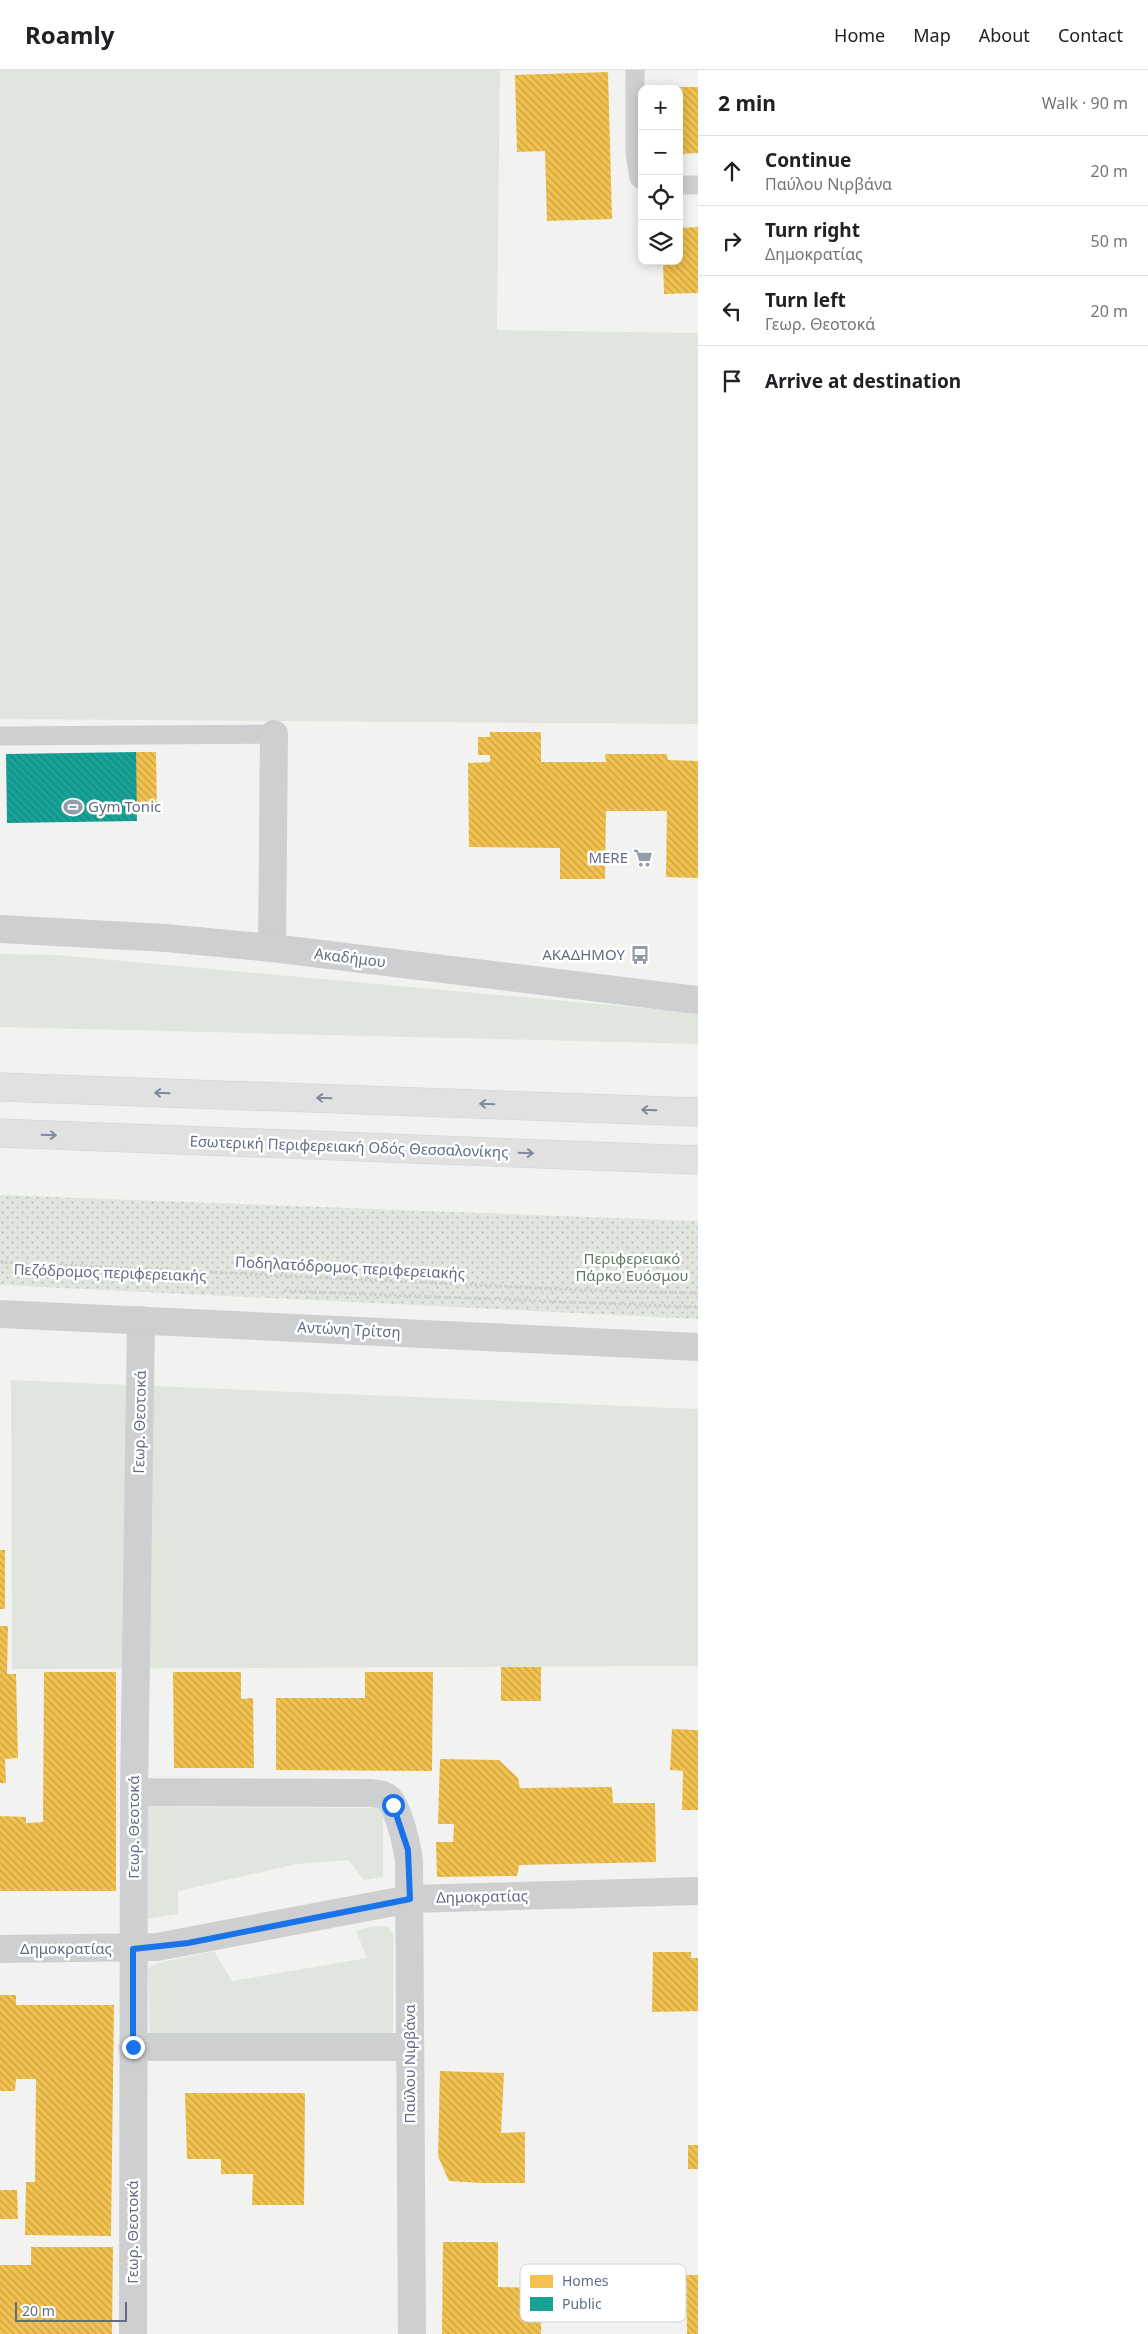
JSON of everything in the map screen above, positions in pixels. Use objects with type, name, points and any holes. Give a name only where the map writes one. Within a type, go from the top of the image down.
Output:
[{"type":"highway","points":[[0,1087],[698,1112]]},
{"type":"highway","name":"Εσωτερική Περιφερειακή Οδός Θεσσαλονίκης","points":[[0,1133],[698,1160]]},
{"type":"street","points":[[272,948],[274,734]]},
{"type":"street","name":"Ακαδήμου","points":[[0,928],[166,938],[272,948],[698,1000]]},
{"type":"street","name":"Αντώνη Τρίτση","points":[[0,1314],[698,1347]]},
{"type":"street","name":"Γεωρ. Θεοτοκά","points":[[133,2334],[134,1792],[141,1320]]},
{"type":"street","name":"Παύλου Νιρβάνα","points":[[134,1792],[371,1793],[384,1795],[393,1805],[408,1850],[410,1899],[409,2047],[412,2334]]},
{"type":"street","name":"Δημοκρατίας","points":[[0,1949],[133,1949],[188,1943],[410,1899],[698,1892]]},
{"type":"street","points":[[133,2047],[409,2047]]},
{"type":"lane","points":[[634,70],[635,154],[636,168],[640,175]]},
{"type":"lane","points":[[683,185],[698,185]]},
{"type":"lane","points":[[0,736],[274,734]]},
{"type":"path","name":"Ποδηλατόδρομος περιφερειακής","points":[[0,1262],[698,1293]]},
{"type":"path","points":[[279,1291],[698,1307]]},
{"type":"green space","points":[[0,70],[500,70],[497,330],[698,333],[698,724],[0,719]]},
{"type":"green space","points":[[0,954],[58,955],[698,1013],[698,1044],[0,1027]]},
{"type":"green space","name":"Περιφερειακό Πάρκο Ευόσμου","points":[[0,1195],[698,1221],[698,1319],[0,1285]]},
{"type":"green space","points":[[11,1380],[698,1409],[698,1666],[12,1669]]},
{"type":"green space","points":[[148,1807],[378,1808],[383,1817],[383,1877],[364,1880],[348,1860],[297,1864],[178,1891],[178,1914],[148,1919]]},
{"type":"green space","points":[[374,1926],[388,1927],[394,1936],[393,2035],[150,2037],[148,1968],[158,1963],[214,1951],[232,1981],[367,1958],[356,1931]]},
{"type":"building: Homes","points":[[608,72],[612,219],[547,221],[545,151],[517,152],[515,75]]},
{"type":"building: Homes","points":[[683,87],[698,87],[698,153],[683,154]]},
{"type":"building: Homes","points":[[698,227],[698,293],[664,294],[663,265],[683,265],[683,228]]},
{"type":"building: Homes","points":[[490,732],[541,732],[541,762],[606,762],[605,754],[667,754],[668,760],[698,761],[698,878],[666,877],[667,811],[606,811],[605,879],[560,879],[560,848],[469,847],[468,763],[490,762],[490,755],[478,755],[478,737],[490,737]]},
{"type":"building: Homes","points":[[136,752],[156,752],[157,812],[136,812]]},
{"type":"building: Homes","points":[[0,1550],[5,1550],[5,1609],[0,1609]]},
{"type":"building: Homes","points":[[0,1626],[8,1626],[7,1674],[16,1674],[18,1758],[5,1759],[6,1783],[0,1783]]},
{"type":"building: Homes","points":[[501,1667],[541,1667],[541,1701],[501,1701]]},
{"type":"building: Homes","points":[[44,1672],[116,1672],[116,1891],[0,1891],[0,1816],[26,1817],[26,1823],[43,1822]]},
{"type":"building: Homes","points":[[173,1672],[241,1672],[241,1699],[253,1698],[254,1768],[174,1768]]},
{"type":"building: Homes","points":[[365,1672],[433,1672],[432,1771],[276,1770],[276,1698],[365,1698]]},
{"type":"building: Homes","points":[[672,1729],[698,1730],[698,1810],[682,1810],[683,1771],[670,1770]]},
{"type":"building: Homes","points":[[440,1759],[499,1760],[518,1778],[520,1788],[612,1787],[613,1803],[655,1803],[656,1862],[519,1865],[517,1876],[437,1877],[436,1842],[453,1842],[454,1824],[438,1824]]},
{"type":"building: Homes","points":[[653,1952],[691,1952],[691,1958],[698,1958],[698,2011],[652,2012]]},
{"type":"building: Homes","points":[[0,1995],[16,1995],[16,2005],[114,2005],[111,2236],[25,2235],[26,2182],[35,2182],[36,2079],[16,2079],[15,2091],[0,2091]]},
{"type":"building: Homes","points":[[440,2071],[504,2073],[501,2133],[525,2132],[525,2183],[449,2181],[438,2156]]},
{"type":"building: Homes","points":[[185,2093],[305,2093],[304,2205],[252,2205],[253,2174],[221,2174],[221,2159],[187,2159]]},
{"type":"building: Homes","points":[[688,2145],[698,2145],[698,2169],[688,2169]]},
{"type":"building: Homes","points":[[0,2190],[17,2190],[18,2219],[0,2219]]},
{"type":"building: Homes","points":[[443,2242],[498,2242],[498,2287],[520,2288],[520,2322],[541,2322],[541,2334],[442,2334]]},
{"type":"building: Homes","points":[[31,2247],[113,2247],[112,2334],[0,2334],[0,2265],[31,2265]]},
{"type":"building: Homes","points":[[686,2275],[698,2275],[698,2334],[687,2334]]},
{"type":"building: Public","points":[[136,752],[137,821],[7,823],[6,754]]},
{"type":"place","name":"Gym Tonic","points":[[73,807]]},
{"type":"place","name":"MERE","points":[[643,858]]},
{"type":"place","name":"ΑΚΑΔΗΜΟΥ","points":[[640,955]]},
{"type":"route","points":[[133,2047],[133,1949],[188,1943],[410,1899],[408,1850],[393,1805]]}]
